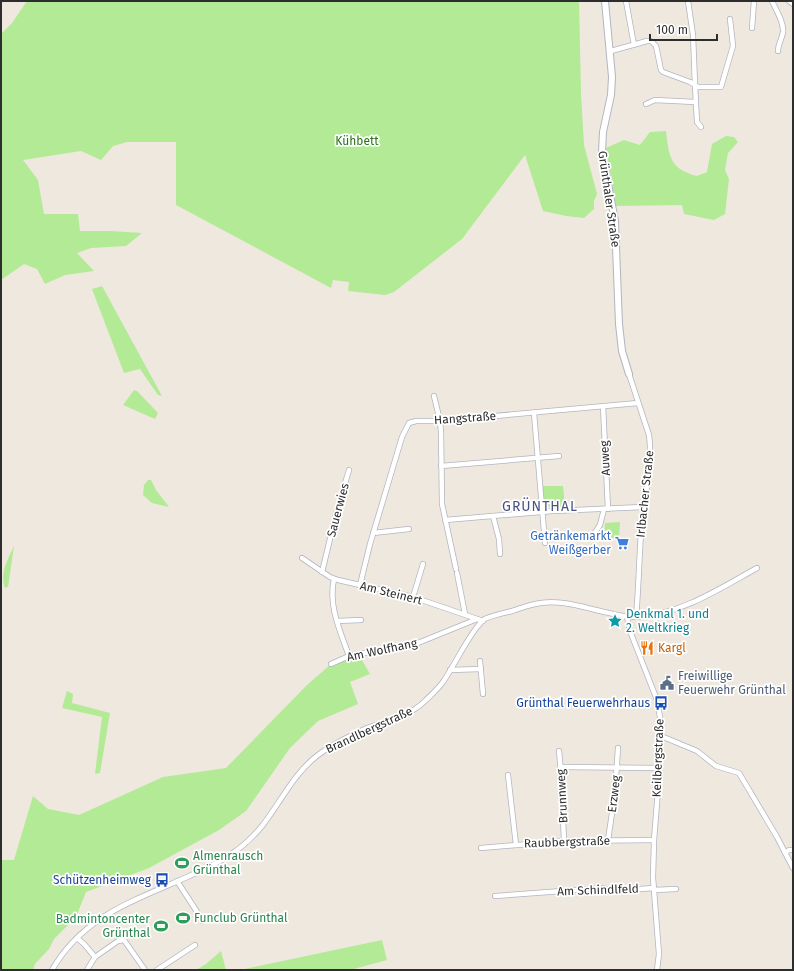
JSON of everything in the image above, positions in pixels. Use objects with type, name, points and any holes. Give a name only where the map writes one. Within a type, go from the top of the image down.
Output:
[{"type":"street","name":"Grünthaler Straße","points":[[605,1],[611,51],[612,85],[603,132],[602,152],[616,231],[618,313],[622,350]]},
{"type":"street","points":[[626,1],[634,45]]},
{"type":"street","points":[[688,1],[693,35],[697,122],[701,127]]},
{"type":"street","points":[[752,28],[754,1]]},
{"type":"street","points":[[772,1],[781,21],[783,30],[778,45],[778,51]]},
{"type":"street","points":[[789,1],[793,4]]},
{"type":"street","points":[[611,51],[647,41],[653,41],[656,46],[661,70],[663,72],[690,82],[698,87],[721,87],[733,46],[730,19]]},
{"type":"street","points":[[646,104],[655,100],[696,102]]},
{"type":"street","name":"Irlbacher Straße","points":[[622,350],[649,435],[650,445],[650,463],[643,507],[636,617]]},
{"type":"street","points":[[434,396],[440,421],[442,504],[465,614]]},
{"type":"street","name":"Hangstraße","points":[[360,585],[373,533],[402,438],[409,423],[416,421],[440,421],[638,403]]},
{"type":"street","name":"Auweg","points":[[603,406],[606,509]]},
{"type":"street","points":[[534,413],[543,512],[544,543]]},
{"type":"street","points":[[441,466],[559,456]]},
{"type":"street","name":"Sauerwies","points":[[322,572],[337,510],[349,470]]},
{"type":"street","points":[[445,520],[543,512],[643,507]]},
{"type":"street","points":[[594,534],[600,525],[606,509]]},
{"type":"street","points":[[493,516],[499,539],[500,554]]},
{"type":"street","points":[[373,533],[409,529]]},
{"type":"street","name":"Am Steinert","points":[[302,558],[334,579],[412,597],[482,620]]},
{"type":"street","points":[[412,597],[423,564]]},
{"type":"street","points":[[482,620],[534,604],[549,602],[568,603],[627,617],[654,615],[701,599],[757,568]]},
{"type":"street","points":[[334,579],[332,598],[341,636],[349,656]]},
{"type":"street","name":"Keilbergstraße","points":[[627,617],[630,631],[657,700],[661,724],[654,840],[654,889],[659,954],[657,970]]},
{"type":"street","name":"Am Wolfhang","points":[[331,664],[349,656],[413,645],[477,619]]},
{"type":"street","points":[[337,621],[361,620]]},
{"type":"street","name":"Brandlbergstraße","points":[[52,970],[77,938],[99,919],[130,902],[212,864],[230,854],[249,840],[262,827],[291,783],[319,754],[366,729],[410,712],[423,703],[442,684],[469,638],[482,620]]},
{"type":"street","points":[[480,661],[483,694]]},
{"type":"street","points":[[450,670],[481,669]]},
{"type":"street","points":[[661,736],[697,751],[716,766],[739,773],[793,868]]},
{"type":"street","name":"Erzweg","points":[[608,840],[618,767],[618,748]]},
{"type":"street","name":"Brunnweg","points":[[559,751],[564,841]]},
{"type":"street","points":[[561,767],[659,768]]},
{"type":"street","points":[[508,775],[516,845]]},
{"type":"street","name":"Raubbergstraße","points":[[481,848],[564,841],[654,840]]},
{"type":"street","points":[[785,853],[789,850],[793,850]]},
{"type":"street","points":[[176,881],[203,921]]},
{"type":"street","name":"Am Schindlfeld","points":[[495,896],[603,888],[611,891],[654,889]]},
{"type":"street","points":[[654,889],[676,889]]},
{"type":"street","points":[[77,938],[95,957]]},
{"type":"street","points":[[87,970],[95,957],[118,941],[124,940],[145,970]]},
{"type":"street","points":[[157,970],[195,945]]},
{"type":"green space","name":"Kühbett","points":[[27,1],[579,1],[581,94],[584,145],[597,194],[594,201],[594,209],[584,218],[543,211],[525,155],[462,239],[394,292],[385,295],[348,291],[349,282],[333,280],[331,288],[176,205],[176,142],[127,142],[113,146],[101,160],[81,151],[23,160],[38,180],[44,214],[78,214],[80,231],[142,233],[126,246],[91,248],[77,253],[94,271],[65,275],[45,284],[37,269],[24,264],[1,280],[1,34],[12,23]]},
{"type":"green space","points":[[666,131],[668,148],[672,161],[681,170],[697,176],[707,172],[712,144],[726,136],[734,137],[738,142],[728,153],[725,170],[729,179],[725,214],[714,220],[684,214],[682,205],[616,206],[606,148],[624,140],[640,145],[650,132]]},
{"type":"green space","points":[[102,286],[162,396],[158,395],[140,369],[124,373],[92,289]]},
{"type":"green space","points":[[134,390],[137,391],[158,413],[155,419],[123,405]]},
{"type":"green space","points":[[148,480],[151,480],[156,490],[169,507],[152,503],[143,495],[144,485]]},
{"type":"green space","points":[[542,486],[563,486],[565,507],[546,507],[544,505]]},
{"type":"green space","points":[[620,522],[619,538],[604,538],[605,523]]},
{"type":"green space","points":[[14,546],[8,587],[5,588],[3,577],[4,572]]},
{"type":"green space","points":[[359,655],[370,674],[350,682],[358,704],[318,721],[290,748],[246,811],[219,830],[149,868],[86,892],[76,917],[54,939],[49,949],[35,964],[33,970],[1,970],[1,860],[14,860],[33,796],[48,809],[79,815],[163,777],[226,768],[306,686],[331,664],[349,656]]},
{"type":"green space","points":[[67,691],[73,694],[72,703],[110,713],[100,773],[95,774],[102,717],[62,708]]},
{"type":"green space","points":[[382,940],[387,960],[350,970],[240,970]]},
{"type":"green space","points":[[221,951],[226,970],[196,970],[206,964]]},
{"type":"place","name":"Getränkemarkt Weißgerber","points":[[622,543]]},
{"type":"place","name":"Denkmal 1. und 2. Weltkrieg","points":[[615,621]]},
{"type":"place","name":"Kargl","points":[[647,648]]},
{"type":"place","name":"Freiwillige Feuerwehr Grünthal","points":[[667,683]]},
{"type":"place","name":"Grünthal Feuerwehrhaus","points":[[661,703]]},
{"type":"place","name":"Almenrausch Grünthal","points":[[182,863]]},
{"type":"place","name":"Schützenheimweg","points":[[162,880]]},
{"type":"place","name":"Funclub Grünthal","points":[[183,918]]},
{"type":"place","name":"Badmintoncenter Grünthal","points":[[161,926]]},
{"type":"district","name":"GRÜNTHAL","points":[[540,506]]}]
